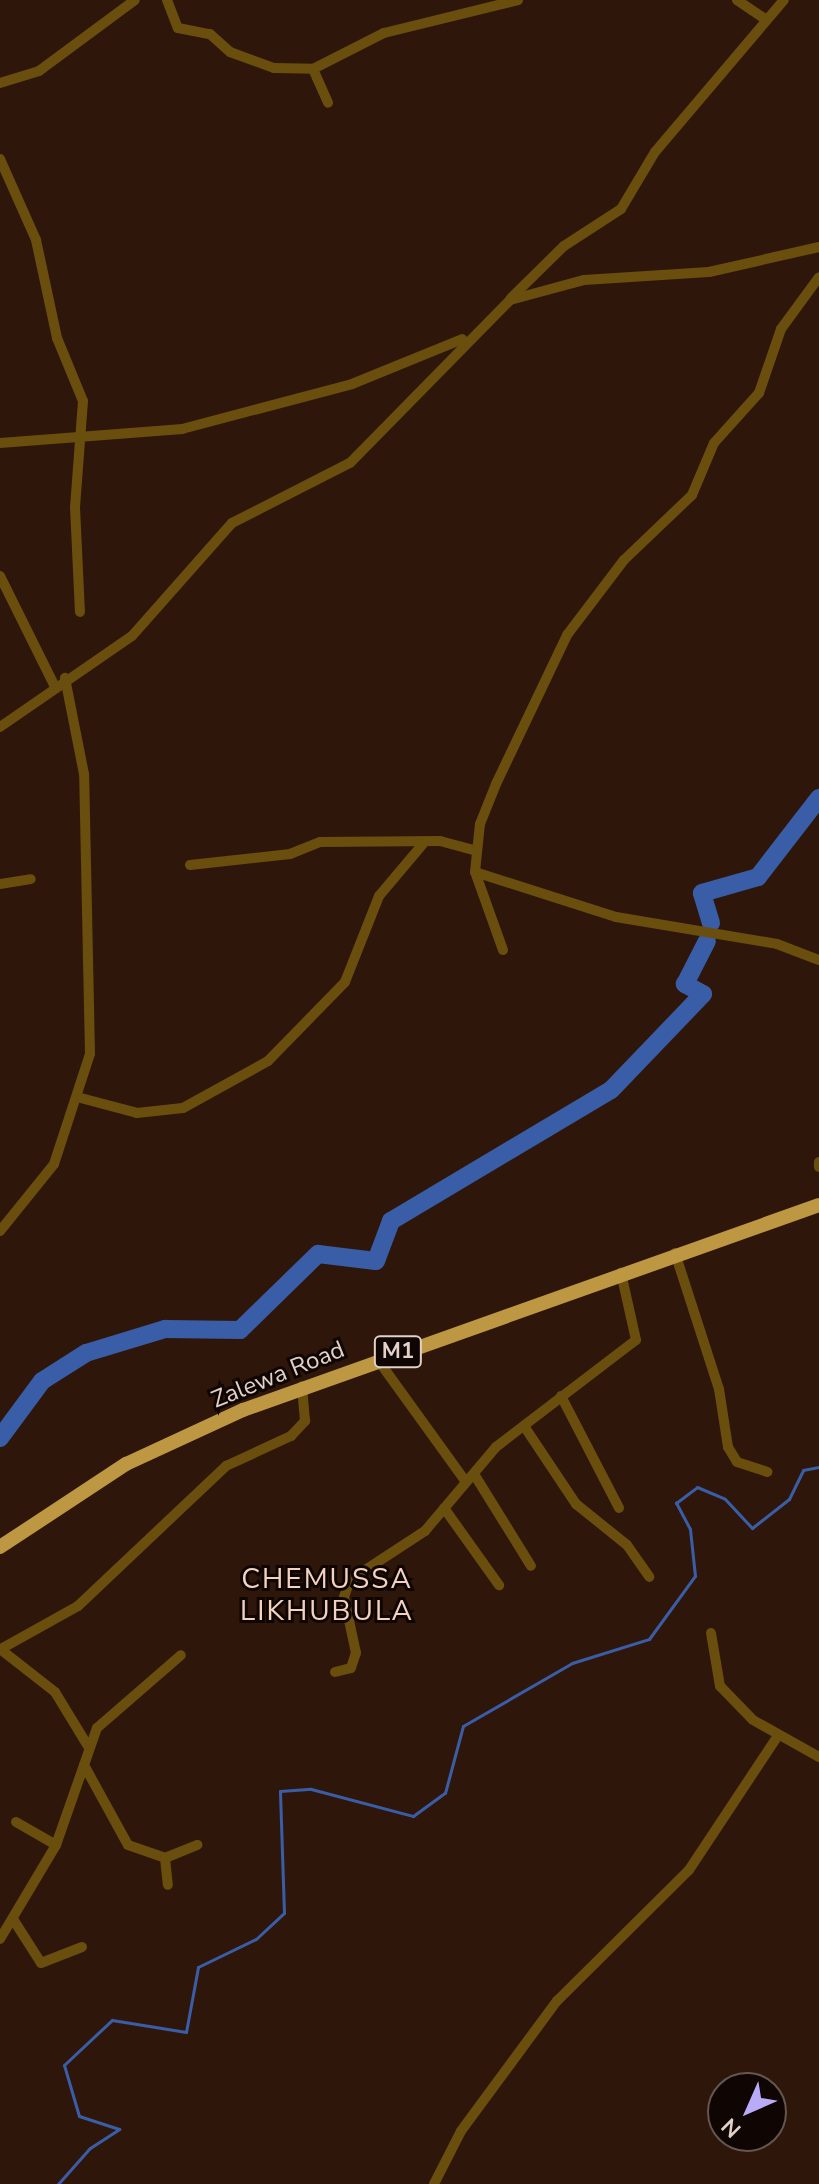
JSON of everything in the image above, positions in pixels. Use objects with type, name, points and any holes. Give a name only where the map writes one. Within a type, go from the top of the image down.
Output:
[{"type":"highway","name":"Zalewa Road","points":[[0,1547],[126,1464],[302,1386],[819,1205]]},
{"type":"street","points":[[0,83],[39,71],[135,0]]},
{"type":"street","points":[[167,0],[178,28],[210,34],[267,66],[313,69],[384,33],[518,0]]},
{"type":"street","points":[[737,0],[765,19]]},
{"type":"street","points":[[0,727],[54,685],[132,636],[232,523],[350,463],[468,336],[510,300],[564,246],[626,204],[655,152],[784,0]]},
{"type":"street","points":[[313,69],[328,103]]},
{"type":"street","points":[[0,159],[36,240],[57,338],[80,386],[83,438],[75,507],[80,612]]},
{"type":"street","points":[[510,300],[584,280],[709,272],[819,247]]},
{"type":"street","points":[[503,950],[475,872],[488,802],[567,635],[624,560],[692,495],[714,443],[759,393],[781,329],[819,277]]},
{"type":"street","points":[[0,443],[163,433],[352,384],[468,336]]},
{"type":"street","points":[[0,576],[54,685]]},
{"type":"street","points":[[0,1231],[45,1183],[90,1054],[84,774],[65,678]]},
{"type":"street","points":[[190,865],[290,854],[320,842],[423,844],[477,851]]},
{"type":"street","points":[[77,1097],[137,1113],[183,1108],[268,1061],[345,982],[385,886],[423,844]]},
{"type":"street","points":[[475,872],[616,917],[777,944],[819,960]]},
{"type":"street","points":[[0,884],[31,879]]},
{"type":"street","points":[[675,1253],[719,1389],[728,1447],[737,1462],[767,1472]]},
{"type":"street","points":[[335,1672],[351,1668],[356,1653],[346,1586],[425,1531],[470,1478],[524,1426],[636,1340],[621,1273]]},
{"type":"street","points":[[378,1360],[470,1478],[531,1566]]},
{"type":"street","points":[[88,1746],[55,1692],[0,1649],[78,1606],[226,1466],[291,1436],[305,1421],[302,1386]]},
{"type":"street","points":[[561,1396],[619,1508]]},
{"type":"street","points":[[524,1426],[576,1504],[627,1545],[649,1577]]},
{"type":"street","points":[[444,1508],[499,1585]]},
{"type":"street","points":[[711,1633],[720,1686],[777,1737],[819,1757]]},
{"type":"street","points":[[0,1939],[56,1845],[88,1746],[109,1715],[181,1655]]},
{"type":"street","points":[[434,2184],[461,2131],[557,2001],[689,1870],[777,1737]]},
{"type":"street","points":[[84,1765],[128,1845],[165,1858],[197,1845]]},
{"type":"street","points":[[16,1822],[56,1845]]},
{"type":"street","points":[[165,1858],[168,1885]]},
{"type":"street","points":[[13,1919],[41,1963],[82,1947]]},
{"type":"waterway","points":[[711,923],[702,893],[758,877],[819,798]]},
{"type":"waterway","points":[[0,1438],[42,1381],[86,1353],[165,1329],[240,1330],[318,1254],[376,1261],[391,1221],[611,1090],[703,994],[685,984],[707,941]]},
{"type":"waterway","points":[[58,2184],[90,2148],[119,2129],[79,2116],[64,2065],[112,2020],[186,2032],[198,1967],[256,1939],[284,1913],[280,1791],[311,1789],[413,1816],[445,1793],[463,1726],[572,1663],[649,1639],[695,1576],[690,1529],[676,1503],[697,1487],[725,1499],[752,1528],[789,1499],[803,1470],[819,1467]]},
{"type":"district","name":"CHEMUSSA LIKHUBULA","points":[[327,1595]]}]
